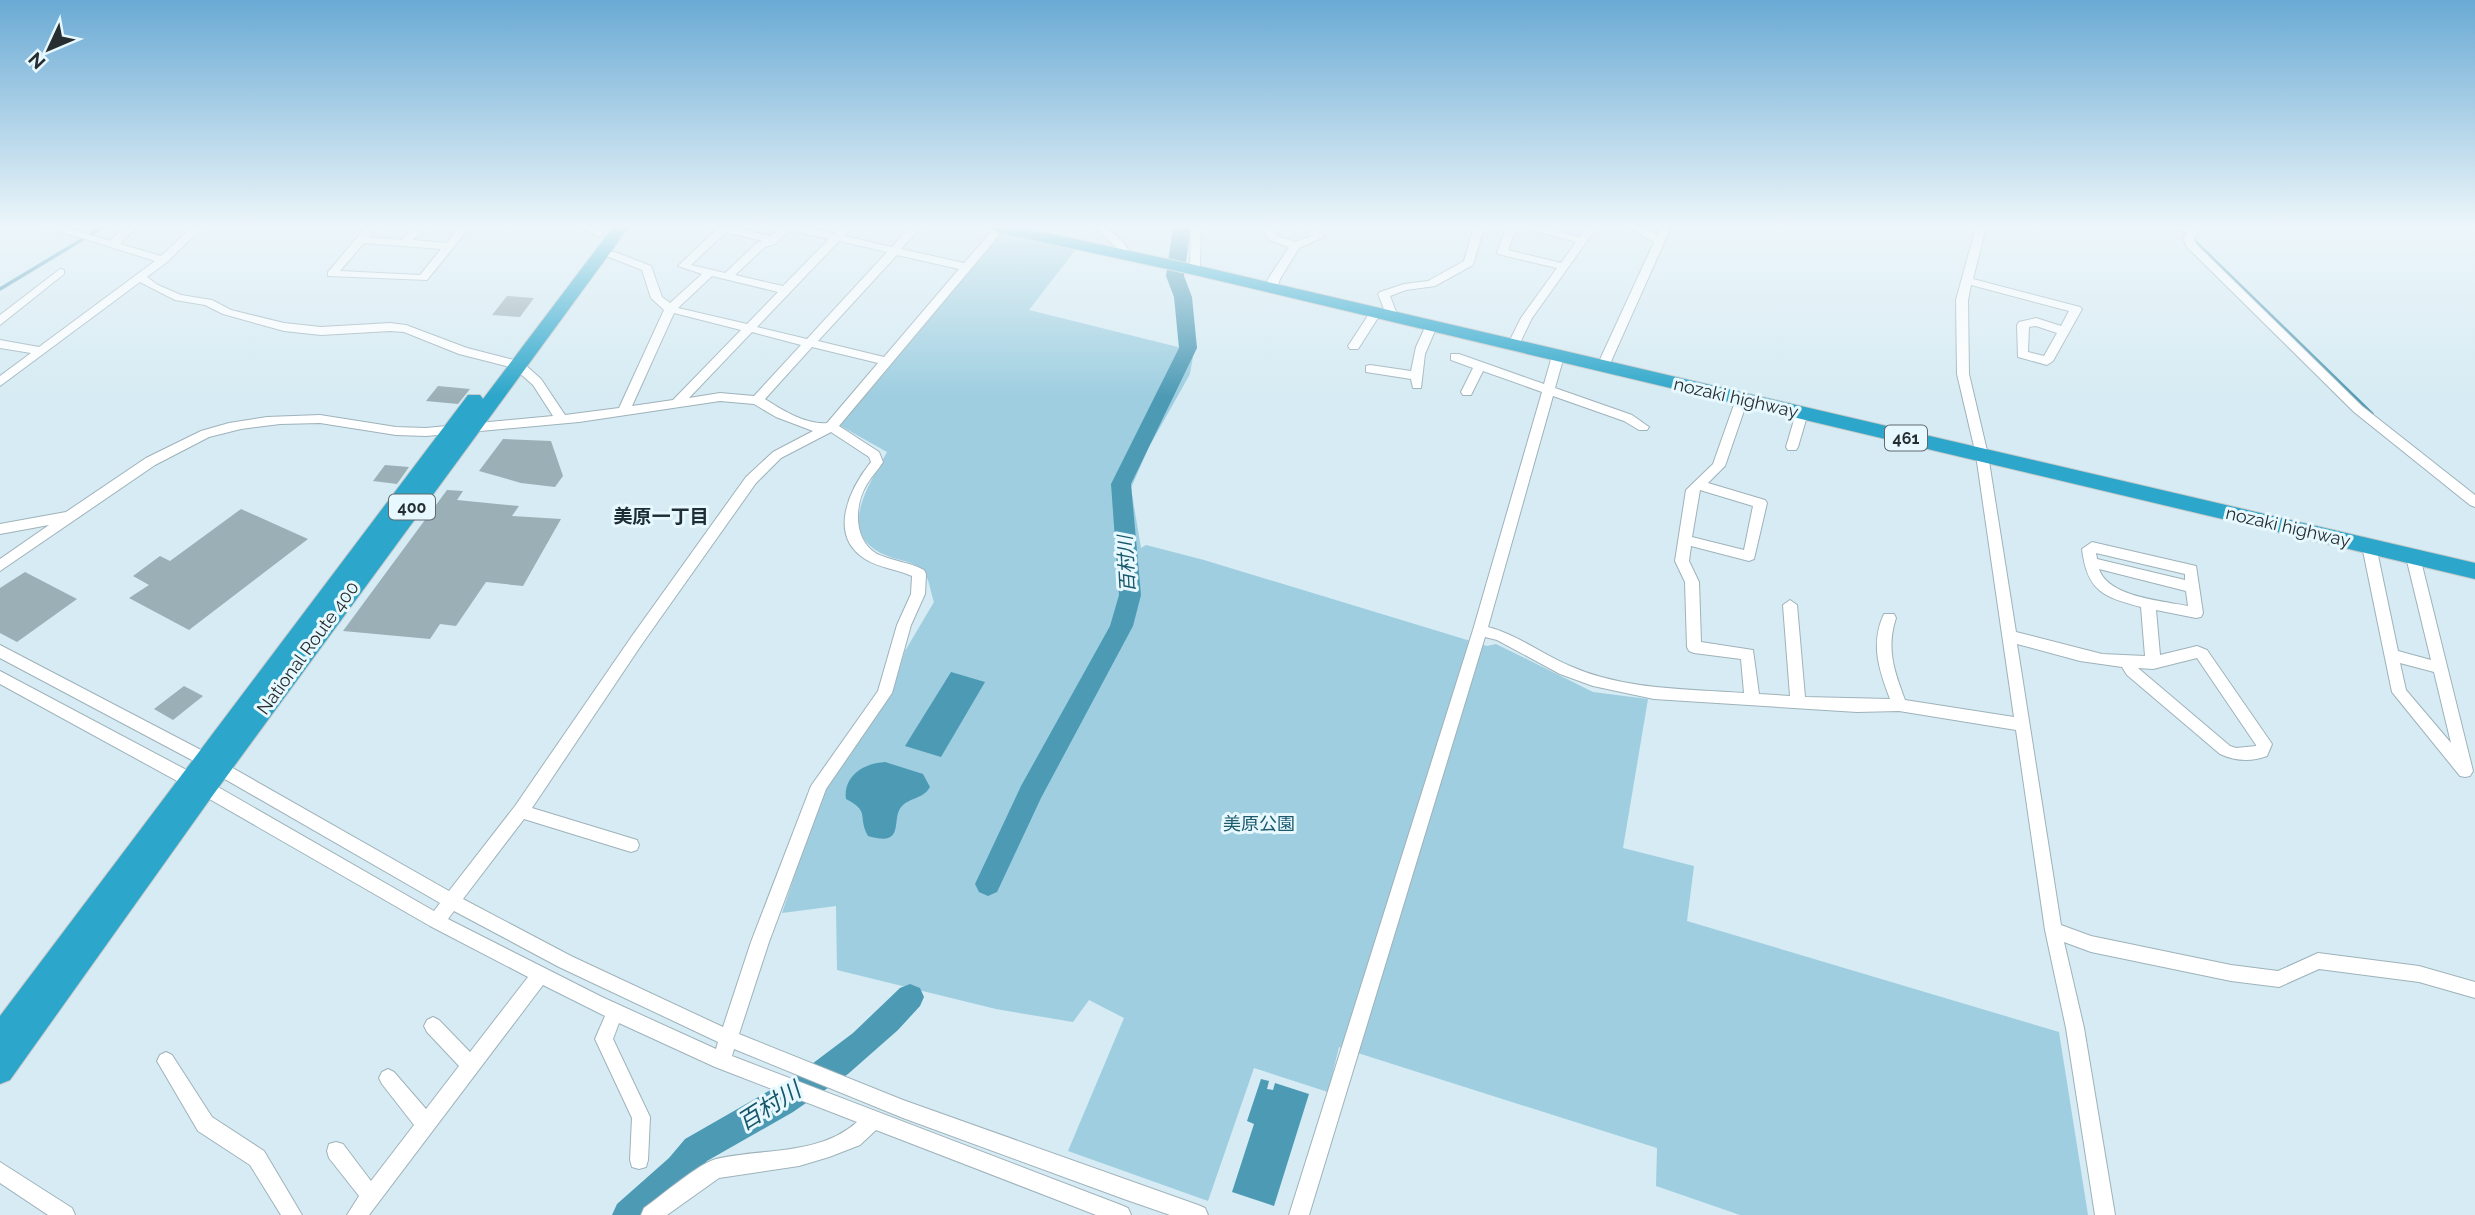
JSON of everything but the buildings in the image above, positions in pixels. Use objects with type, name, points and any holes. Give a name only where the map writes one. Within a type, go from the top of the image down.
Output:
[{"type":"highway","name":"National Route 400","points":[[0,1038],[472,426],[510,363],[565,284]]},
{"type":"highway","name":"nozaki highway","points":[[1251,284],[2475,571]]},
{"type":"highway","name":"National Route 400","points":[[0,1071],[205,774],[452,428],[510,363]]},
{"type":"street","points":[[0,321],[46,284]]},
{"type":"street","points":[[0,382],[131,284]]},
{"type":"street","points":[[149,284],[179,298],[208,302],[227,312],[284,327],[321,331],[390,327],[407,329],[463,351],[510,363],[537,382],[561,419]]},
{"type":"street","points":[[652,284],[657,298],[670,309],[884,361]]},
{"type":"street","points":[[624,412],[670,309],[697,284]]},
{"type":"street","points":[[759,284],[785,290]]},
{"type":"street","points":[[678,402],[791,284]]},
{"type":"street","points":[[757,400],[864,284]]},
{"type":"street","points":[[436,921],[521,811],[652,618],[751,480],[777,455],[831,427],[951,284]]},
{"type":"street","points":[[1272,289],[1273,284]]},
{"type":"street","points":[[1354,346],[1383,315],[1384,294],[1404,287],[1432,284]]},
{"type":"street","points":[[1513,346],[1527,318],[1553,284]]},
{"type":"street","points":[[1602,366],[1640,284]]},
{"type":"street","points":[[1966,284],[1962,300],[1963,374],[1982,455],[2053,930],[2074,1028],[2105,1215]]},
{"type":"street","points":[[1978,284],[2076,309],[2064,331]]},
{"type":"street","points":[[2230,284],[2358,409],[2475,502]]},
{"type":"street","points":[[1370,369],[1416,380],[1422,345],[1431,326]]},
{"type":"street","points":[[0,344],[41,351]]},
{"type":"street","points":[[1299,1215],[1480,630],[1558,356]]},
{"type":"street","points":[[1455,357],[1628,418],[1643,427]]},
{"type":"street","points":[[1466,392],[1480,366]]},
{"type":"street","points":[[0,566],[67,517],[148,464],[220,430],[305,419],[334,420],[412,433],[624,412],[720,397],[757,400],[780,414],[818,428],[831,427],[877,459],[858,487],[853,501],[853,531],[857,542],[871,556],[915,571],[919,574],[920,584],[904,625],[885,692],[840,752],[814,796],[760,942],[721,1061]]},
{"type":"street","points":[[1742,399],[1719,466],[1692,491],[1682,561],[1692,582],[1694,647],[1748,654],[1752,698]]},
{"type":"street","points":[[1792,447],[1802,413]]},
{"type":"street","points":[[1685,540],[1749,556],[1760,503],[1698,485]]},
{"type":"street","points":[[0,529],[67,517]]},
{"type":"street","points":[[2092,547],[2191,570],[2196,613],[2148,603],[2106,592],[2099,586],[2090,562],[2089,549],[2092,547]]},
{"type":"street","points":[[2369,547],[2399,692],[2465,771],[2413,557]]},
{"type":"street","points":[[2148,603],[2153,663]]},
{"type":"street","points":[[1790,605],[1798,702]]},
{"type":"street","points":[[1889,618],[1881,637],[1883,658],[1899,705]]},
{"type":"street","points":[[1480,630],[1501,636],[1565,670],[1593,680],[1654,693],[1857,706],[1899,705],[2022,725]]},
{"type":"street","points":[[2010,636],[2080,655],[2127,663],[2167,662],[2197,652],[2202,654],[2264,744],[2262,752],[2235,754],[2225,750],[2132,671],[2127,663]]},
{"type":"street","points":[[0,651],[205,774],[436,921],[540,975],[721,1061],[1121,1215]]},
{"type":"street","points":[[2391,655],[2440,668]]},
{"type":"street","points":[[0,677],[205,774],[612,985],[728,1039],[836,1083],[1198,1215]]},
{"type":"street","points":[[521,811],[631,845]]},
{"type":"street","points":[[2053,930],[2091,944],[2231,973],[2278,979],[2318,961],[2419,974],[2475,990]]},
{"type":"street","points":[[357,1215],[540,975]]},
{"type":"street","points":[[615,1012],[604,1039],[641,1117],[639,1160]]},
{"type":"street","points":[[433,1026],[471,1066]]},
{"type":"street","points":[[166,1061],[205,1124],[257,1158],[292,1215]]},
{"type":"street","points":[[387,1078],[426,1124]]},
{"type":"street","points":[[651,1215],[715,1170],[799,1157],[829,1148],[853,1138],[872,1121]]},
{"type":"street","points":[[336,1151],[371,1196]]},
{"type":"street","points":[[0,1172],[65,1215]]},
{"type":"green space","name":"美原公園","points":[[956,284],[1049,284],[1029,310],[1194,351],[1190,374],[1149,447],[1131,488],[1141,548],[1146,545],[1204,560],[1487,646],[1496,644],[1593,692],[1648,699],[1623,848],[1694,866],[1687,921],[2059,1032],[2088,1215],[1740,1215],[1656,1186],[1657,1148],[1339,1047],[1328,1092],[1254,1068],[1208,1201],[1068,1151],[1124,1018],[1089,1000],[1073,1022],[996,1009],[837,970],[836,906],[782,913],[824,788],[894,685],[905,651],[934,602],[927,579],[920,569],[874,549],[864,538],[859,525],[860,511],[871,481],[887,452],[839,425]]},
{"type":"shaded area","points":[[951,672],[985,682],[941,757],[905,746]]},
{"type":"shaded area","points":[[885,762],[923,774],[930,787],[924,794],[902,806],[893,835],[880,839],[868,836],[861,811],[846,799],[846,791],[856,772]]},
{"type":"shaded area","points":[[1261,1079],[1269,1081],[1267,1089],[1273,1090],[1275,1083],[1309,1094],[1274,1206],[1232,1192],[1254,1124],[1247,1121]]},
{"type":"waterway","points":[[0,289],[9,284]]},
{"type":"waterway","name":"百村川","points":[[988,884],[1030,794],[1121,626],[1130,595],[1121,484],[1188,348],[1183,297],[1178,284]]},
{"type":"waterway","points":[[2238,284],[2372,414]]},
{"type":"waterway","name":"百村川","points":[[628,1215],[680,1169],[696,1150],[783,1101],[838,1063],[888,1021],[910,997]]},
{"type":"district","name":"美原一丁目","points":[[661,516]]}]
